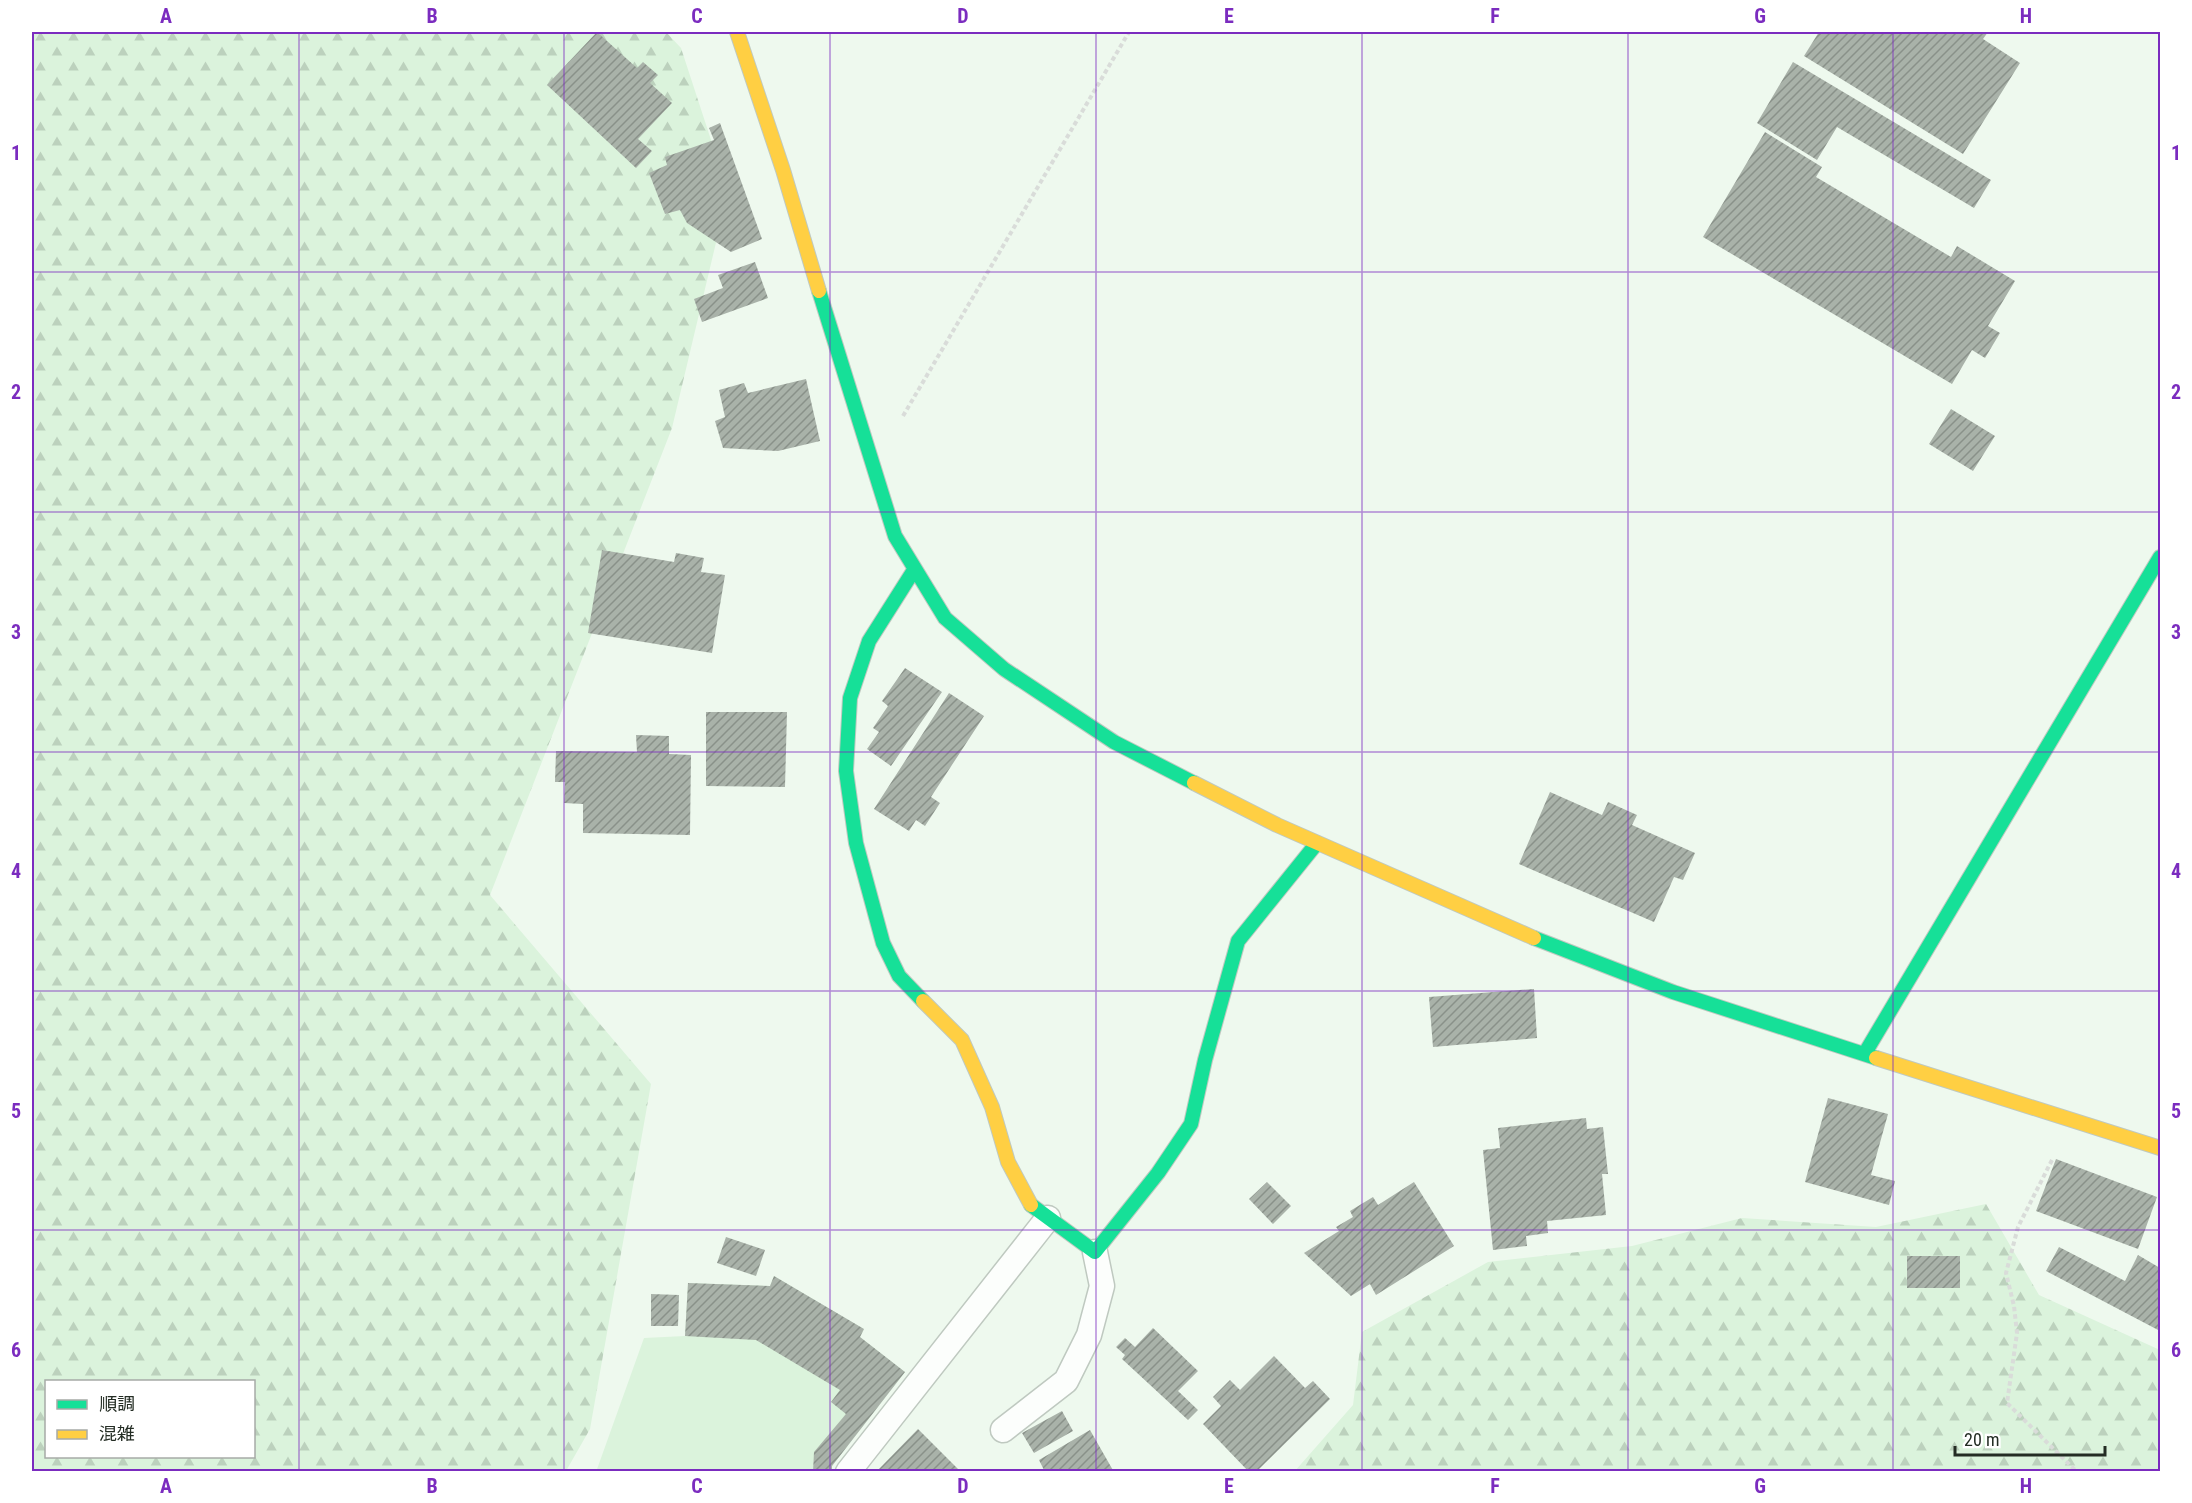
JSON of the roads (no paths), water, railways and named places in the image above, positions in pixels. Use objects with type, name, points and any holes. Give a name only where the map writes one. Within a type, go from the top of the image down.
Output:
[{"type":"street","points":[[737,32],[783,170],[872,468],[895,536],[945,618],[1004,669],[1114,742],[1317,843],[1494,923],[1673,992],[2071,1122],[2160,1148]]},
{"type":"street","points":[[1865,1053],[2160,557]]},
{"type":"street","points":[[914,570],[869,641],[850,698],[846,771],[856,843],[883,943],[899,976],[962,1040],[992,1107],[1008,1162],[1029,1204],[1095,1252],[1158,1173],[1191,1124],[1205,1060],[1238,941],[1317,843]]},
{"type":"lane","points":[[848,1472],[1048,1218]]},
{"type":"lane","points":[[1003,1430],[1066,1381],[1085,1344],[1102,1286],[1095,1252]]}]
